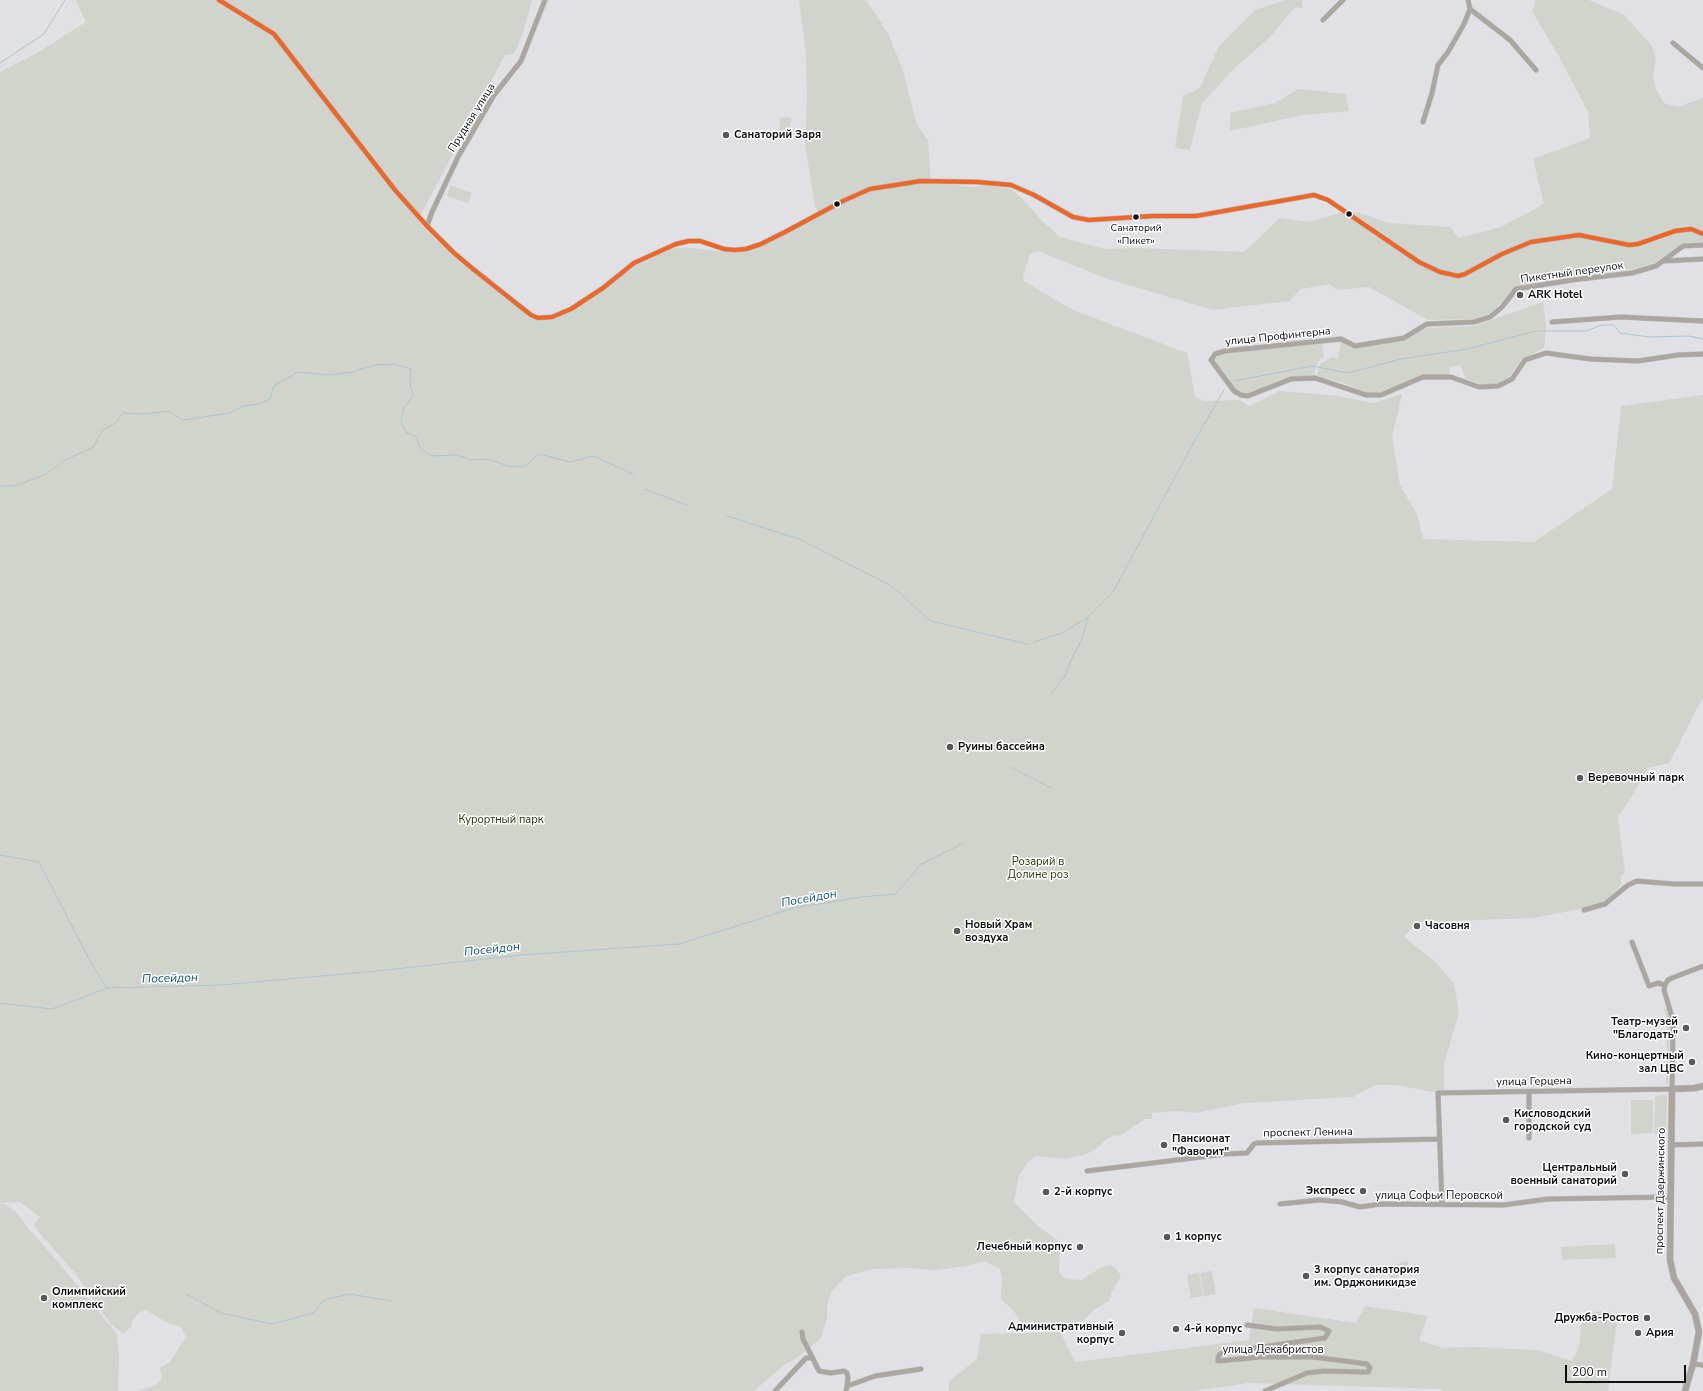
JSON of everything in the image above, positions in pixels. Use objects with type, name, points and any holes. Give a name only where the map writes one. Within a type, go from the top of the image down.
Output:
[{"type":"main road","name":"улица Герцена","points":[[1672,1089],[1695,1088],[1703,1086]]},
{"type":"main road","name":"проспект Дзержинского","points":[[1672,1089],[1669,1252],[1672,1269],[1678,1285],[1695,1314],[1699,1326],[1694,1364],[1685,1391]]},
{"type":"street","points":[[219,0],[274,34],[395,190],[427,226],[454,252],[531,315],[545,318],[561,314],[571,309],[603,288],[634,263],[676,244],[689,241],[700,242],[724,249],[746,249],[779,235],[863,192],[890,185],[921,181],[978,182],[1011,185],[1034,195],[1073,217],[1089,220],[1196,216],[1314,195],[1328,200],[1419,262],[1440,272],[1458,276],[1465,274],[1502,254],[1531,242],[1579,235],[1629,245],[1638,244],[1675,231],[1690,229],[1703,234]]},
{"type":"street","name":"Прудная улица","points":[[427,226],[434,206],[459,155],[494,95],[521,61],[545,0]]},
{"type":"street","points":[[1323,20],[1343,0]]},
{"type":"street","points":[[1423,122],[1432,93],[1438,65],[1448,52],[1464,24],[1470,9],[1468,0]]},
{"type":"street","points":[[1470,9],[1510,40],[1536,70]]},
{"type":"street","points":[[1673,43],[1703,68]]},
{"type":"street","name":"Пикетный переулок","points":[[1355,346],[1404,338],[1426,324],[1474,322],[1490,317],[1502,307],[1516,290],[1572,280],[1632,273],[1656,266],[1683,246],[1703,245]]},
{"type":"street","name":"Пикетный переулок","points":[[1663,261],[1703,259]]},
{"type":"street","points":[[1552,322],[1621,317],[1703,321]]},
{"type":"street","name":"улица Профинтерна","points":[[1355,346],[1341,339],[1225,350],[1215,354],[1211,360],[1234,391],[1241,395],[1248,396],[1291,380],[1315,378],[1366,395],[1381,395],[1423,377],[1451,377],[1479,387],[1498,386],[1512,379],[1525,360],[1546,353],[1590,359],[1638,361],[1678,355],[1703,354]]},
{"type":"street","points":[[1584,910],[1605,904],[1628,885],[1637,881],[1674,884],[1703,884]]},
{"type":"street","points":[[1632,942],[1649,986],[1658,983],[1665,984],[1672,978],[1703,966]]},
{"type":"street","name":"проспект Дзержинского","points":[[1665,984],[1664,990],[1673,1025],[1672,1089]]},
{"type":"street","name":"улица Герцена","points":[[1439,1139],[1438,1093],[1672,1089]]},
{"type":"street","points":[[1529,1092],[1529,1138]]},
{"type":"street","points":[[1439,1139],[1442,1204]]},
{"type":"street","name":"проспект Ленина","points":[[1087,1171],[1226,1154],[1247,1153],[1254,1144],[1257,1143],[1439,1139]]},
{"type":"street","points":[[1672,1145],[1703,1144]]},
{"type":"street","name":"улица Софьи Перовской","points":[[1280,1204],[1320,1200],[1342,1202],[1360,1208],[1381,1204],[1504,1205],[1548,1199],[1670,1197]]},
{"type":"street","name":"улица Декабристов","points":[[1247,1326],[1277,1329],[1320,1327],[1329,1331],[1325,1338],[1226,1352],[1220,1354],[1218,1361],[1261,1357],[1313,1356],[1360,1362],[1367,1364],[1370,1368],[1368,1372],[1324,1371],[1307,1374],[1265,1391]]},
{"type":"street","points":[[802,1332],[812,1358],[819,1371],[831,1373],[844,1371],[847,1374],[846,1388],[875,1376],[921,1369]]},
{"type":"street","points":[[776,1391],[806,1358],[812,1358]]},
{"type":"street","points":[[1694,1364],[1703,1364]]},
{"type":"green space","name":"Курортный парк","points":[[76,0],[532,0],[523,33],[514,54],[505,55],[418,220],[428,232],[466,266],[531,318],[539,321],[559,317],[589,301],[635,266],[677,248],[692,248],[734,253],[749,250],[767,244],[820,216],[815,206],[805,144],[807,98],[806,57],[799,0],[866,0],[889,35],[903,71],[917,125],[928,140],[931,183],[972,187],[988,185],[1011,189],[1060,237],[1105,249],[1137,248],[1244,252],[1280,218],[1310,222],[1340,213],[1357,212],[1389,223],[1451,227],[1458,238],[1501,227],[1544,204],[1533,159],[1590,138],[1588,112],[1560,58],[1532,11],[1536,0],[1589,0],[1624,15],[1651,45],[1656,58],[1653,78],[1656,89],[1664,103],[1678,107],[1703,98],[1703,242],[1682,243],[1655,263],[1633,269],[1515,286],[1499,305],[1489,314],[1473,319],[1428,320],[1369,287],[1337,290],[1330,284],[1301,289],[1289,301],[1213,310],[1108,279],[1038,251],[1030,255],[1023,276],[1024,281],[1073,310],[1187,353],[1195,396],[1203,401],[1240,400],[1249,406],[1280,391],[1338,396],[1373,403],[1402,394],[1392,437],[1400,485],[1417,514],[1423,539],[1534,542],[1612,489],[1621,406],[1703,395],[1703,697],[1669,763],[1648,768],[1629,801],[1618,816],[1625,872],[1621,876],[1621,884],[1612,896],[1598,905],[1535,918],[1417,922],[1404,937],[1433,960],[1454,983],[1459,1013],[1444,1064],[1444,1091],[1433,1092],[1396,1085],[1376,1085],[1353,1097],[1244,1103],[1196,1113],[1175,1111],[1152,1113],[1152,1119],[1145,1119],[1121,1135],[1112,1136],[1087,1154],[1066,1159],[1036,1156],[1028,1162],[1019,1175],[1014,1202],[1038,1226],[1058,1241],[1060,1246],[1059,1268],[1063,1277],[1080,1280],[1100,1268],[1110,1265],[1116,1268],[1121,1277],[1112,1291],[1109,1301],[1095,1309],[1083,1321],[1072,1324],[1038,1328],[1022,1325],[1014,1311],[1002,1300],[1002,1279],[1000,1269],[984,1261],[967,1266],[937,1270],[910,1268],[872,1269],[847,1276],[838,1284],[831,1293],[827,1305],[827,1318],[821,1338],[802,1354],[783,1366],[754,1391],[139,1391],[155,1385],[162,1379],[160,1368],[170,1362],[186,1337],[181,1327],[170,1324],[146,1310],[140,1312],[132,1321],[131,1327],[123,1334],[110,1323],[74,1272],[36,1229],[34,1224],[40,1217],[20,1202],[0,1203],[0,72],[37,53],[86,22]]},
{"type":"green space","points":[[1286,0],[1301,0],[1303,8],[1295,7],[1270,37],[1238,65],[1202,103],[1190,150],[1175,148],[1183,96],[1200,88],[1219,46],[1255,10]]},
{"type":"green space","points":[[1298,89],[1346,94],[1349,111],[1303,115],[1230,131],[1230,113],[1275,103]]},
{"type":"green space","points":[[780,117],[791,118],[789,140],[778,139]]},
{"type":"green space","points":[[450,185],[472,193],[468,203],[447,196]]},
{"type":"green space","points":[[1543,302],[1546,326],[1544,348],[1521,360],[1508,378],[1494,384],[1480,384],[1466,379],[1460,365],[1450,367],[1449,375],[1423,376],[1381,393],[1366,393],[1343,383],[1317,376],[1321,363],[1333,357],[1338,359],[1341,341],[1353,348],[1406,340],[1426,328],[1474,326]]},
{"type":"green space","points":[[1322,344],[1324,357],[1316,366],[1314,377],[1290,378],[1248,394],[1241,394],[1234,389],[1213,360],[1216,356],[1226,352]]},
{"type":"green space","points":[[1666,1008],[1670,1017],[1668,1082],[1666,1085],[1667,1017],[1664,1009]]},
{"type":"green space","points":[[1665,1095],[1667,1097],[1666,1133],[1654,1134],[1655,1096]]},
{"type":"green space","points":[[1631,1100],[1653,1100],[1653,1133],[1631,1134]]},
{"type":"green space","name":"Олимпийский комплекс","points":[[0,1204],[5,1204],[17,1213],[117,1334],[119,1356],[118,1391],[0,1391]]},
{"type":"green space","points":[[1615,1244],[1616,1258],[1562,1260],[1561,1247]]},
{"type":"green space","points":[[1407,1261],[1411,1273],[1391,1279],[1387,1267]]},
{"type":"green space","points":[[1212,1271],[1216,1294],[1204,1296],[1200,1273]]},
{"type":"green space","points":[[1199,1273],[1203,1296],[1191,1298],[1187,1275]]},
{"type":"green space","points":[[1365,1306],[1428,1316],[1419,1340],[1442,1348],[1475,1347],[1538,1350],[1572,1361],[1579,1346],[1581,1325],[1590,1312],[1609,1311],[1617,1321],[1608,1391],[1443,1391],[1443,1389],[1248,1383],[1194,1391],[949,1391],[949,1381],[977,1359],[981,1334],[1060,1332],[1075,1362],[1249,1340],[1254,1308],[1356,1323]]},
{"type":"waterway","points":[[0,63],[44,34],[65,0]]},
{"type":"waterway","points":[[1234,381],[1312,366],[1348,373],[1401,359],[1467,349],[1536,331],[1586,331],[1602,325],[1614,325],[1620,333],[1649,337],[1689,336],[1703,339]]},
{"type":"waterway","points":[[0,486],[14,486],[46,474],[67,459],[92,448],[103,430],[115,423],[123,413],[146,414],[168,411],[183,420],[230,413],[243,406],[259,404],[270,399],[274,386],[298,372],[329,375],[353,372],[374,365],[394,364],[411,369],[410,382],[413,396],[404,407],[401,422],[407,433],[417,437],[419,446],[431,456],[456,455],[471,460],[488,459],[508,466],[524,467],[539,454],[570,462],[593,456],[633,474]]},
{"type":"waterway","points":[[1034,642],[1062,633],[1088,617],[1113,592],[1195,440],[1224,390]]},
{"type":"waterway","points":[[644,489],[687,505]]},
{"type":"waterway","points":[[727,516],[799,539],[890,585],[931,621],[1027,644]]},
{"type":"waterway","points":[[1051,694],[1065,676],[1081,641],[1088,618]]},
{"type":"waterway","points":[[1010,767],[1051,788]]},
{"type":"waterway","name":"Посейдон","points":[[0,1003],[52,1009],[107,988],[221,985],[377,971],[521,955],[679,944],[794,908],[861,897],[896,894],[920,865],[964,843]]},
{"type":"waterway","points":[[0,855],[39,862],[92,965],[107,988]]},
{"type":"waterway","points":[[186,1294],[221,1313],[272,1324],[313,1313],[324,1300],[349,1294],[392,1301]]},
{"type":"transit line","points":[[219,0],[274,34],[395,190],[427,226],[453,252],[473,269],[531,315],[538,318],[552,317],[571,309],[603,288],[634,263],[676,244],[689,241],[700,241],[724,249],[746,249],[761,244],[843,201],[870,189],[921,181],[978,182],[1011,185],[1034,195],[1073,217],[1089,220],[1153,216],[1196,216],[1314,195],[1328,200],[1419,262],[1440,272],[1458,276],[1465,274],[1502,254],[1531,242],[1579,235],[1629,245],[1638,244],[1675,231],[1691,229],[1703,234]]},
{"type":"place","name":"Санаторий Заря","points":[[726,135]]},
{"type":"place","name":"Санаторий «Пикет»","points":[[1136,217]]},
{"type":"place","name":"ARK Hotel","points":[[1520,295]]},
{"type":"place","name":"Руины бассейна","points":[[950,747]]},
{"type":"place","name":"Веревочный парк","points":[[1580,778]]},
{"type":"place","name":"Часовня","points":[[1417,926]]},
{"type":"place","name":"Новый Храм воздуха","points":[[957,931]]},
{"type":"place","name":"Театр-музей \"Благодать\"","points":[[1686,1028]]},
{"type":"place","name":"Кино-концертный зал ЦВС","points":[[1692,1062]]},
{"type":"place","name":"Кисловодский городской суд","points":[[1506,1120]]},
{"type":"place","name":"Пансионат \"Фаворит\"","points":[[1164,1145]]},
{"type":"place","name":"Центральный военный санаторий","points":[[1625,1174]]},
{"type":"place","name":"Экспресс","points":[[1363,1191]]},
{"type":"place","name":"2-й корпус","points":[[1046,1192]]},
{"type":"place","name":"1 корпус","points":[[1167,1237]]},
{"type":"place","name":"Лечебный корпус","points":[[1080,1247]]},
{"type":"place","name":"3 корпус санатория им. Орджоникидзе","points":[[1306,1276]]},
{"type":"place","name":"Олимпийский комплекс","points":[[44,1298]]},
{"type":"place","name":"Дружба-Ростов","points":[[1647,1318]]},
{"type":"place","name":"4-й корпус","points":[[1176,1329]]},
{"type":"place","name":"Административный корпус","points":[[1122,1333]]},
{"type":"place","name":"Ария","points":[[1638,1333]]},
{"type":"park label","name":"Розарий в Долине роз","points":[[1038,868]]}]
